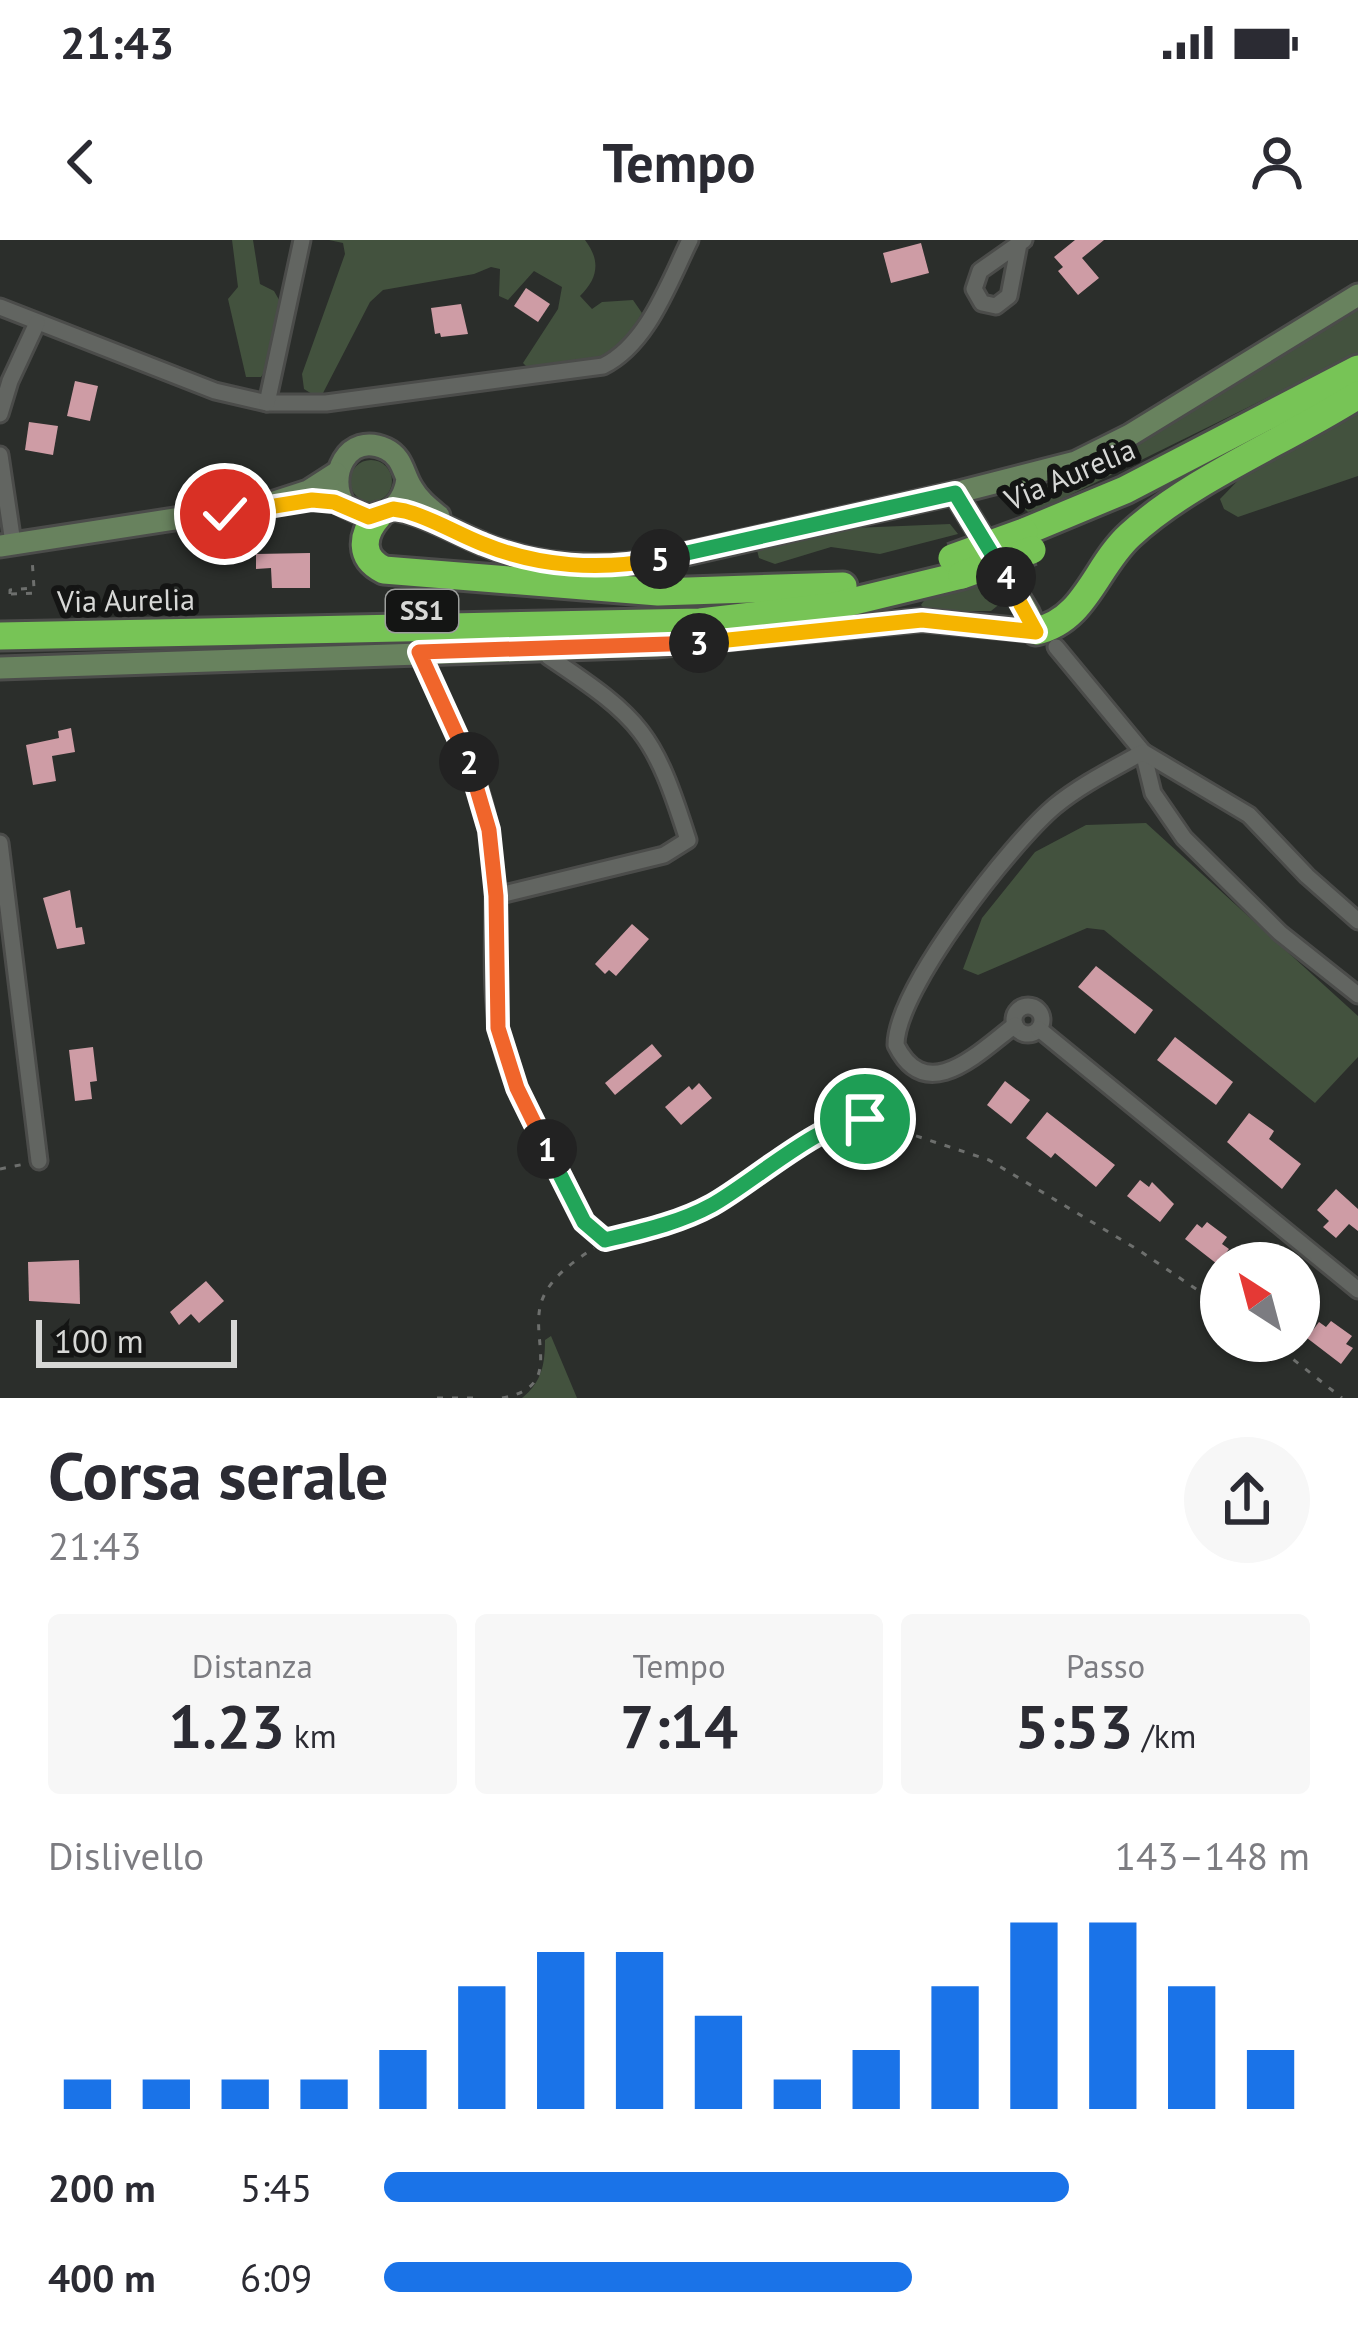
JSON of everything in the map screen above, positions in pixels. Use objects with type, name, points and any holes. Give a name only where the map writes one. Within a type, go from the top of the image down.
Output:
[{"type":"highway","name":"Via Aurelia","points":[[1028,541],[1358,369]]},
{"type":"highway","name":"Via Aurelia","points":[[0,636],[700,622],[830,607],[1144,500],[1358,393]]},
{"type":"highway","points":[[1046,639],[1072,613],[1116,549],[1162,510],[1358,393]]},
{"type":"highway","points":[[386,513],[364,540],[369,559],[384,571],[658,592],[843,586]]},
{"type":"highway","name":"Via Aurelia","points":[[0,618],[674,606],[843,586],[957,566]]},
{"type":"street","points":[[267,403],[302,240]]},
{"type":"street","points":[[0,307],[215,392],[267,403],[326,403],[603,366],[636,339],[690,240]]},
{"type":"street","points":[[276,502],[312,500],[345,506],[360,515],[418,514],[474,540],[556,564],[623,565],[1061,466],[1101,450],[1358,296]]},
{"type":"street","points":[[0,414],[38,323]]},
{"type":"street","points":[[0,455],[14,543],[225,514],[276,502],[308,491],[336,473],[348,454],[368,446],[380,446],[398,458],[422,502],[474,540]]},
{"type":"street","points":[[336,473],[338,496],[345,506]]},
{"type":"street","points":[[386,513],[400,501],[407,479]]},
{"type":"street","points":[[955,493],[1046,639],[1143,752],[1249,814],[1358,922]]},
{"type":"street","points":[[0,668],[717,642],[922,620],[1046,639]]},
{"type":"street","points":[[496,896],[664,855],[688,840],[668,775],[652,744],[611,698],[549,657],[546,649]]},
{"type":"street","points":[[419,652],[481,795],[496,896],[496,1017],[505,1054],[524,1105],[584,1222],[605,1240]]},
{"type":"street","points":[[1143,752],[1153,793],[1190,845],[1280,933],[1358,995]]},
{"type":"street","points":[[1143,752],[1058,803],[1012,850],[916,985],[903,1010],[896,1045],[909,1064],[926,1075],[943,1074],[1015,1025],[1025,1034],[1039,1030],[1358,1290]]},
{"type":"street","points":[[0,843],[39,1161]]},
{"type":"path","points":[[14,543],[34,588],[10,590],[10,594],[39,593]]},
{"type":"path","points":[[502,1398],[527,1389],[541,1368],[540,1311],[550,1285],[568,1266],[605,1240],[696,1213],[830,1126],[865,1119],[989,1160],[1200,1291]]},
{"type":"path","points":[[0,1169],[39,1161]]},
{"type":"path","points":[[1297,1362],[1342,1398]]},
{"type":"path","points":[[437,1398],[479,1398]]},
{"type":"green space","points":[[232,240],[253,240],[260,284],[274,291],[282,305],[269,365],[261,377],[246,377],[228,299],[238,287]]},
{"type":"green space","points":[[329,240],[585,240],[594,255],[595,269],[580,296],[592,309],[602,302],[633,300],[642,313],[608,353],[531,371],[523,363],[558,309],[562,287],[534,271],[508,300],[499,296],[500,269],[491,267],[383,290],[370,302],[323,393],[312,394],[304,389],[302,374],[345,254],[343,243]]},
{"type":"green space","points":[[1358,308],[1358,353],[1046,507],[1028,512],[1023,507],[1025,495],[1106,462]]},
{"type":"green space","points":[[1358,409],[1358,476],[1238,517],[1224,509],[1220,499],[1248,470]]},
{"type":"green space","points":[[371,460],[386,466],[392,481],[386,496],[371,502],[356,496],[350,481],[356,466]]},
{"type":"green space","points":[[950,524],[958,534],[880,554],[831,547],[775,564],[759,558],[756,546],[829,529]]},
{"type":"green space","points":[[995,581],[1002,602],[991,611],[927,611],[921,605],[928,595]]},
{"type":"green space","points":[[1146,823],[1358,1016],[1358,1057],[1315,1103],[1104,930],[1087,928],[978,975],[963,969],[982,918],[1035,852],[1086,825]]},
{"type":"green space","points":[[551,1336],[577,1398],[522,1398],[538,1379],[545,1340]]},
{"type":"building","points":[[1075,240],[1104,240],[1082,258],[1099,278],[1078,295],[1058,271],[1063,267],[1054,257]]},
{"type":"building","points":[[921,243],[929,273],[891,283],[883,253]]},
{"type":"building","points":[[526,288],[550,304],[538,322],[514,306]]},
{"type":"building","points":[[461,304],[468,334],[435,334],[431,308]]},
{"type":"building","points":[[75,381],[98,386],[90,421],[67,416]]},
{"type":"building","points":[[29,422],[58,426],[53,455],[25,450]]},
{"type":"building","points":[[310,553],[310,588],[272,588],[271,568],[256,569],[256,554]]},
{"type":"building","points":[[71,728],[75,752],[52,756],[56,781],[33,785],[26,745],[59,738],[58,731]]},
{"type":"building","points":[[70,890],[76,928],[82,927],[85,944],[57,949],[43,898]]},
{"type":"building","points":[[632,924],[649,939],[616,976],[609,970],[605,974],[595,964]]},
{"type":"building","points":[[1096,966],[1153,1010],[1135,1034],[1078,987]]},
{"type":"building","points":[[1175,1037],[1233,1082],[1216,1105],[1157,1060]]},
{"type":"building","points":[[652,1044],[662,1056],[615,1095],[605,1083]]},
{"type":"building","points":[[93,1047],[97,1081],[90,1082],[92,1099],[75,1101],[69,1050]]},
{"type":"building","points":[[1005,1081],[1030,1100],[1011,1124],[987,1105]]},
{"type":"building","points":[[699,1083],[712,1098],[681,1125],[665,1107]]},
{"type":"building","points":[[1047,1112],[1115,1165],[1096,1187],[1055,1153],[1051,1158],[1026,1138]]},
{"type":"building","points":[[1249,1113],[1274,1131],[1269,1139],[1301,1164],[1282,1189],[1227,1142]]},
{"type":"building","points":[[1140,1180],[1149,1187],[1152,1182],[1174,1204],[1160,1222],[1127,1196]]},
{"type":"building","points":[[1336,1189],[1358,1209],[1358,1231],[1349,1224],[1336,1238],[1323,1227],[1329,1221],[1317,1210]]},
{"type":"building","points":[[1207,1222],[1227,1237],[1223,1242],[1200,1242],[1200,1251],[1185,1239],[1197,1224],[1202,1228]]},
{"type":"building","points":[[79,1260],[80,1304],[29,1301],[28,1262]]},
{"type":"building","points":[[206,1281],[224,1301],[199,1323],[191,1314],[179,1325],[170,1312]]},
{"type":"building","points":[[1331,1321],[1352,1336],[1346,1344],[1353,1348],[1341,1364],[1320,1348],[1320,1323],[1326,1327]]},
{"type":"route","points":[[225,514],[276,502],[312,500],[334,502],[369,517],[393,509],[418,514],[521,557],[589,566],[664,559],[955,493],[1036,632],[922,620],[656,646],[419,652],[477,784],[489,830],[496,896],[496,1017],[505,1054],[533,1124],[594,1233],[605,1240],[681,1219],[758,1177],[830,1126],[865,1119]]}]
